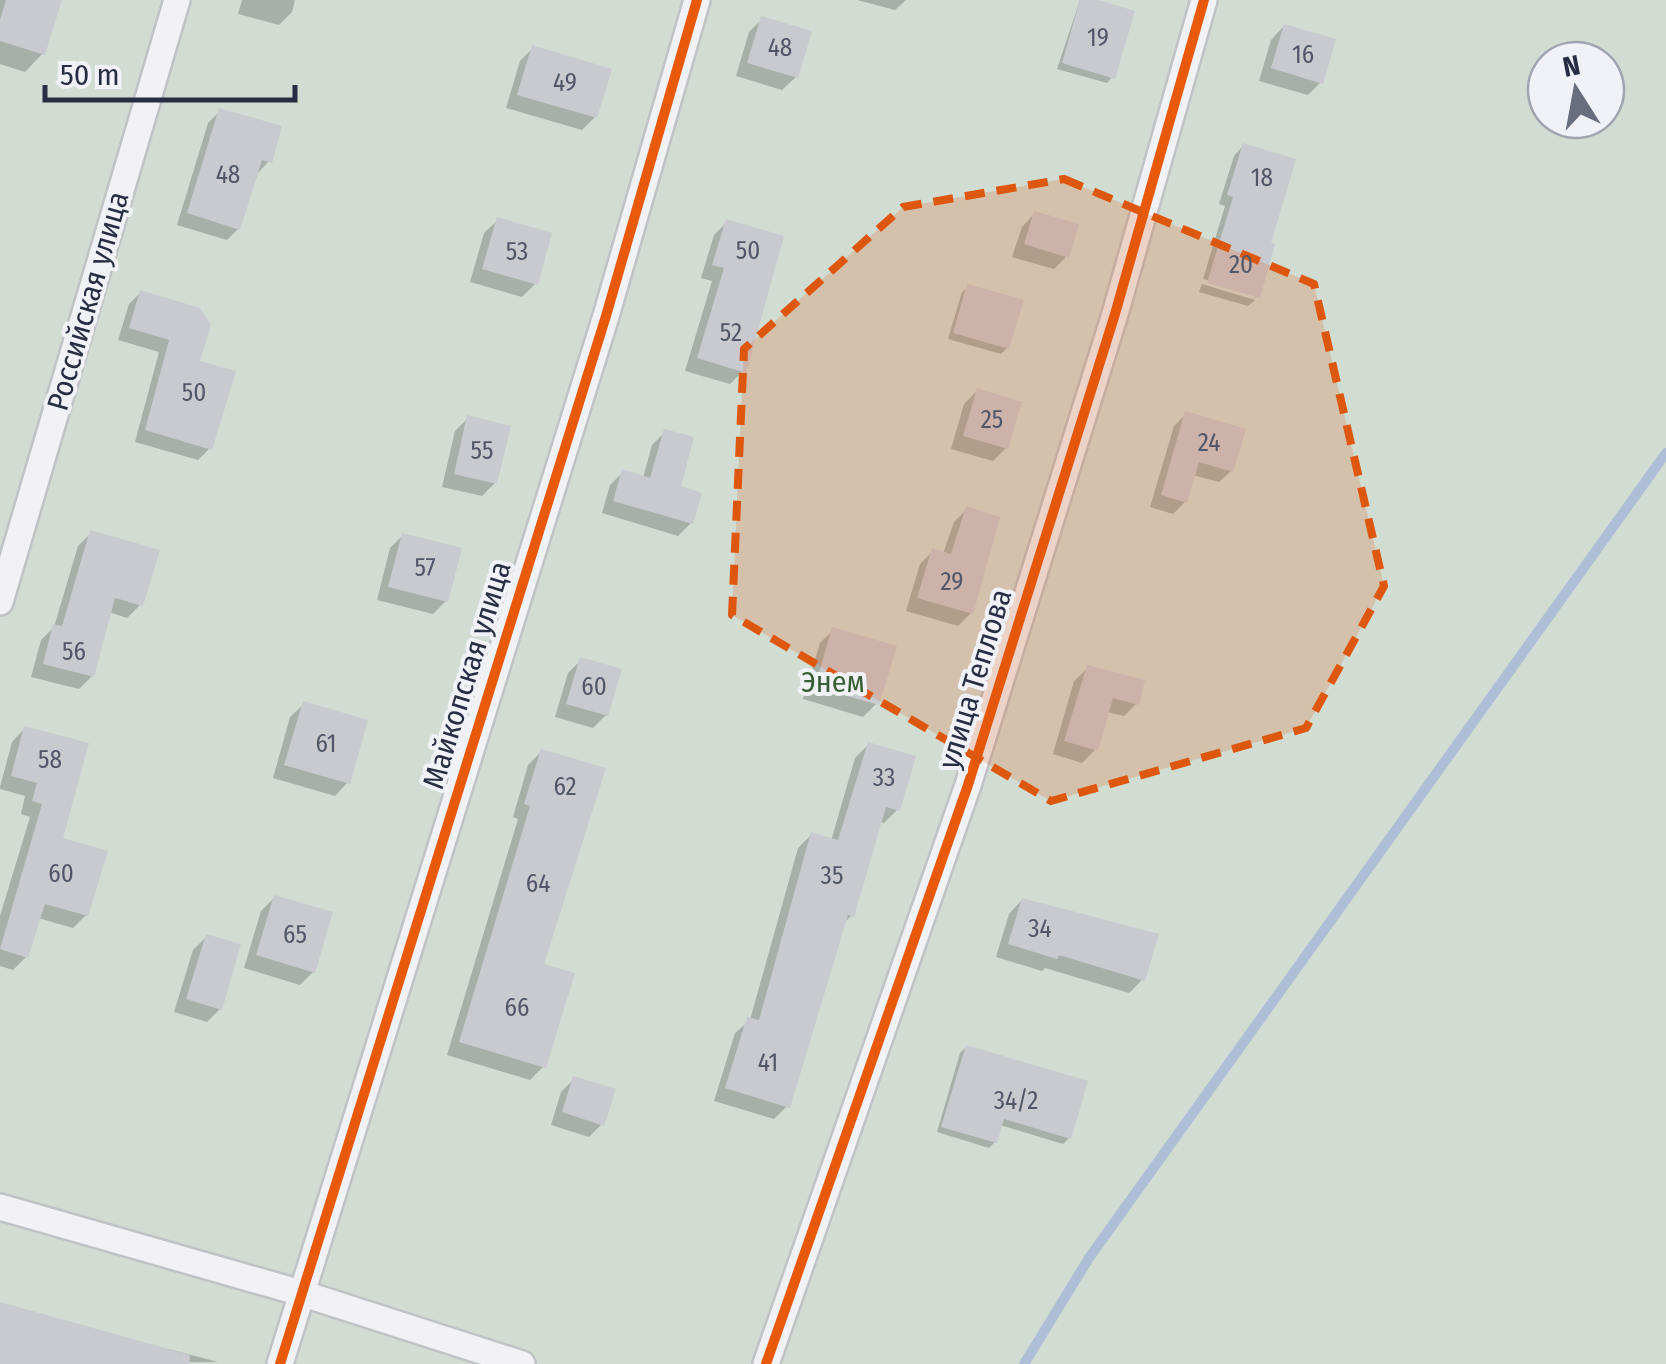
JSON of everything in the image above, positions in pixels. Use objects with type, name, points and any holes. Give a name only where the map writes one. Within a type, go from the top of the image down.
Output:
[{"type":"street","name":"Российская улица","points":[[0,602],[177,0]]},
{"type":"street","name":"Майкопская улица","points":[[280,1364],[606,316],[696,0]]},
{"type":"street","name":"улица Теплова","points":[[766,1364],[968,785],[1115,314],[1204,0]]},
{"type":"street","points":[[0,1206],[302,1293],[522,1364]]},
{"type":"highlighted area","points":[[1064,179],[1314,284],[1384,586],[1306,728],[1051,801],[732,615],[744,349],[903,207]]},
{"type":"green space","name":"Энем","points":[[0,0],[1666,0],[1666,1364],[0,1364]]},
{"type":"building","points":[[6,0],[62,0],[45,55],[0,41],[0,20]]},
{"type":"building","points":[[1080,0],[1099,0],[1135,11],[1115,79],[1062,63]]},
{"type":"building","points":[[761,16],[812,31],[798,78],[747,63]]},
{"type":"building","points":[[1284,24],[1336,39],[1323,84],[1271,68]]},
{"type":"building","points":[[532,45],[612,69],[597,118],[517,95]]},
{"type":"building","points":[[219,108],[282,126],[272,163],[262,160],[240,230],[187,213]]},
{"type":"building","points":[[1243,143],[1296,159],[1271,243],[1275,244],[1260,298],[1207,283],[1233,197],[1227,195]]},
{"type":"building","points":[[1034,211],[1079,224],[1069,258],[1024,244]]},
{"type":"building","points":[[497,217],[552,233],[538,285],[482,269]]},
{"type":"building","points":[[726,219],[784,236],[746,373],[697,358],[724,268],[712,265]]},
{"type":"building","points":[[967,284],[1024,300],[1009,349],[953,333]]},
{"type":"building","points":[[140,290],[200,308],[211,325],[200,361],[236,371],[212,450],[145,430],[169,340],[129,328]]},
{"type":"building","points":[[977,388],[1022,402],[1008,449],[963,436]]},
{"type":"building","points":[[1185,411],[1246,429],[1233,472],[1199,462],[1187,503],[1161,495]]},
{"type":"building","points":[[467,415],[511,426],[497,484],[454,474]]},
{"type":"building","points":[[664,429],[694,437],[681,486],[702,493],[693,524],[613,501],[622,469],[650,478]]},
{"type":"building","points":[[966,506],[1000,517],[973,614],[917,598],[932,548],[951,554]]},
{"type":"building","points":[[90,530],[160,550],[143,606],[115,598],[94,677],[43,664],[53,624],[62,626]]},
{"type":"building","points":[[402,533],[462,548],[448,602],[388,587]]},
{"type":"building","points":[[832,627],[897,646],[879,705],[815,687]]},
{"type":"building","points":[[580,657],[622,669],[608,716],[566,704]]},
{"type":"building","points":[[1087,665],[1145,680],[1139,705],[1113,698],[1098,751],[1064,741]]},
{"type":"building","points":[[303,701],[368,720],[350,784],[284,765]]},
{"type":"building","points":[[24,726],[89,743],[63,838],[108,851],[88,916],[45,904],[28,958],[0,949],[42,804],[32,801],[37,783],[11,776]]},
{"type":"building","points":[[868,742],[916,756],[900,811],[886,807],[854,917],[848,915],[790,1108],[725,1088],[747,1017],[759,1020],[811,832],[838,840]]},
{"type":"building","points":[[541,749],[606,768],[544,964],[575,973],[546,1068],[459,1042],[530,806],[524,804]]},
{"type":"building","points":[[274,895],[333,912],[315,973],[256,955]]},
{"type":"building","points":[[1022,898],[1159,934],[1145,981],[1008,944]]},
{"type":"building","points":[[206,934],[241,944],[222,1010],[186,999]]},
{"type":"building","points":[[966,1045],[1088,1081],[1071,1139],[1004,1119],[997,1143],[941,1127]]},
{"type":"building","points":[[573,1076],[616,1089],[604,1126],[562,1112]]},
{"type":"building","points":[[0,1302],[190,1355],[189,1364],[0,1364]]},
{"type":"waterway","points":[[1024,1364],[1089,1258],[1666,453]]},
{"type":"cycle path","points":[[280,1364],[606,316],[697,0]]},
{"type":"cycle path","points":[[766,1364],[968,785],[1115,314],[1204,0]]}]
